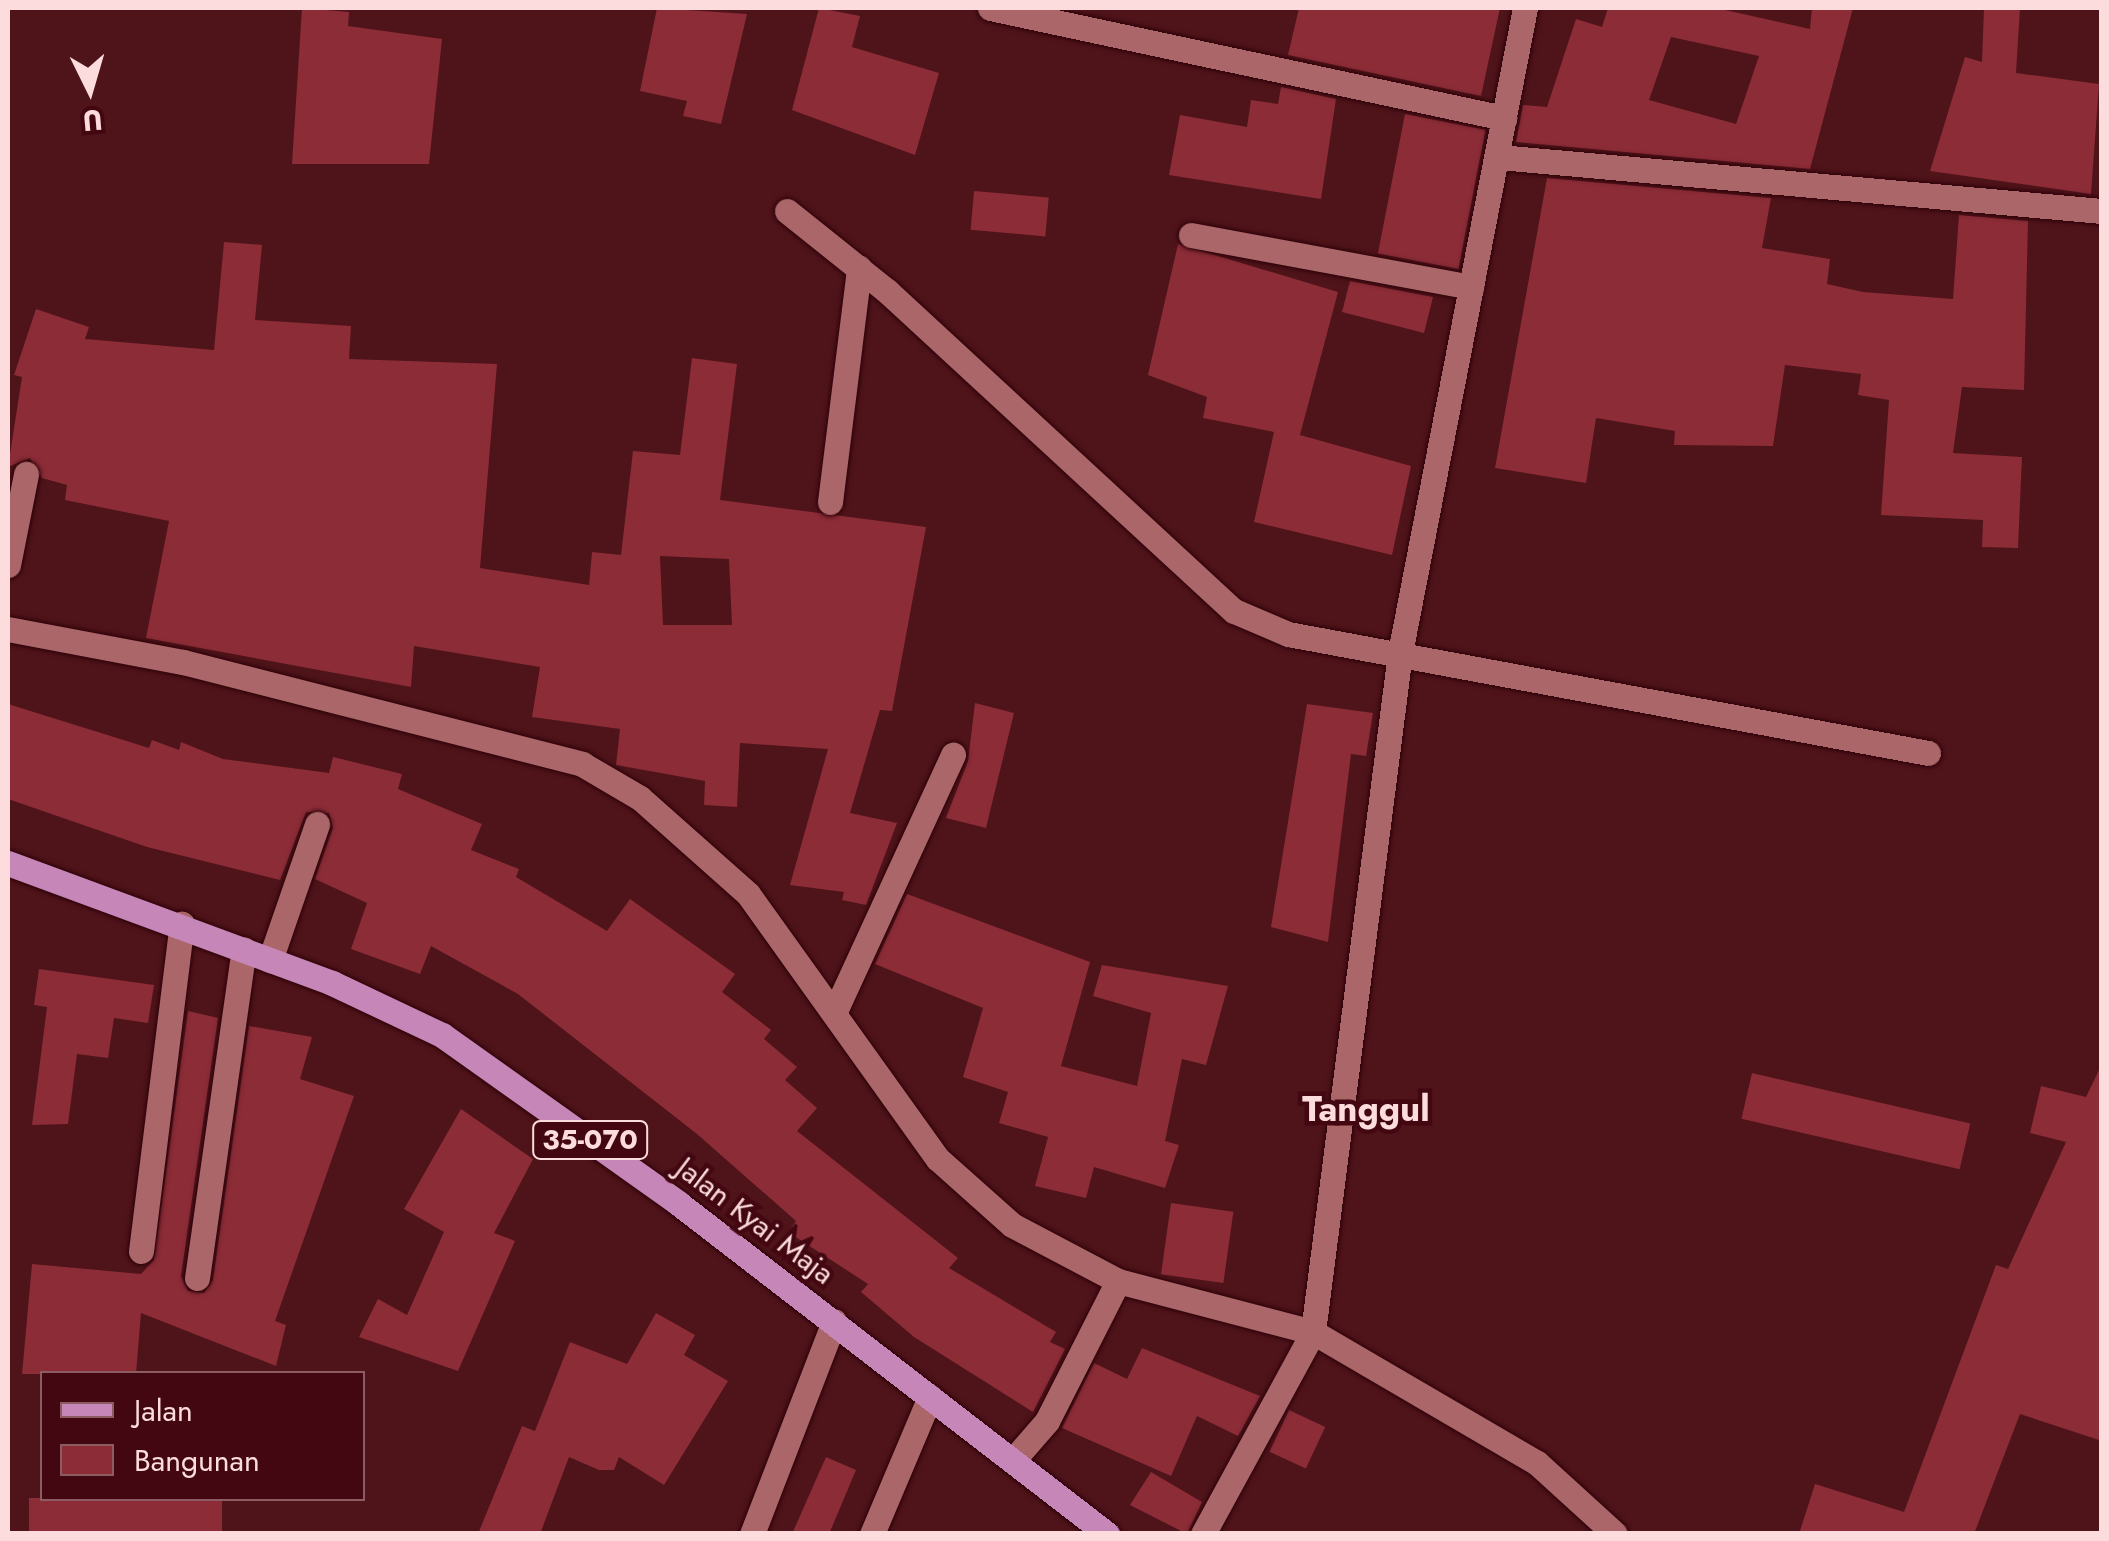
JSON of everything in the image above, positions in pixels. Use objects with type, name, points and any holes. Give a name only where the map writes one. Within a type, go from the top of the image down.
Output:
[{"type":"main road","name":"Jalan Kyai Maja","points":[[8,863],[244,948],[442,1036],[834,1321],[1015,1458],[1107,1534]]},
{"type":"street","points":[[990,8],[1504,118]]},
{"type":"street","points":[[1202,1534],[1301,1361],[1313,1332],[1400,653],[1525,8]]},
{"type":"street","points":[[1499,157],[2102,211]]},
{"type":"street","points":[[787,211],[859,268],[1234,611],[1288,634],[1928,753]]},
{"type":"street","points":[[1192,234],[1471,287]]},
{"type":"street","points":[[830,502],[859,268]]},
{"type":"street","points":[[8,565],[26,474]]},
{"type":"street","points":[[8,628],[183,662],[582,764],[701,848],[836,1009],[962,1188],[1114,1290],[1313,1332],[1537,1463],[1615,1534]]},
{"type":"street","points":[[836,1009],[954,756]]},
{"type":"street","points":[[270,960],[317,824]]},
{"type":"street","points":[[141,1250],[182,924]]},
{"type":"street","points":[[197,1278],[244,948]]},
{"type":"street","points":[[1015,1458],[1047,1421],[1114,1290]]},
{"type":"street","points":[[752,1534],[834,1321]]},
{"type":"street","points":[[872,1534],[930,1397]]},
{"type":"building","points":[[302,8],[349,12],[348,26],[442,39],[429,164],[292,164]]},
{"type":"building","points":[[657,8],[747,14],[721,124],[683,116],[687,101],[640,91]]},
{"type":"building","points":[[819,8],[860,16],[852,47],[939,73],[915,155],[792,110]]},
{"type":"building","points":[[1299,8],[1500,8],[1481,96],[1288,55]]},
{"type":"building","points":[[1608,8],[1716,8],[1810,29],[1812,8],[1853,8],[1810,169],[1516,142],[1523,105],[1547,107],[1576,19],[1602,27]],"holes":[[[1671,37],[1759,56],[1736,124],[1649,100]]]},
{"type":"building","points":[[1984,8],[2020,8],[2016,73],[2099,84],[2091,194],[1930,171],[1965,57],[1982,62]]},
{"type":"building","points":[[1281,87],[1336,99],[1321,199],[1169,175],[1180,115],[1247,127],[1251,100],[1278,104]]},
{"type":"building","points":[[1405,114],[1485,130],[1458,269],[1378,253]]},
{"type":"building","points":[[1547,178],[1771,198],[1762,248],[1830,259],[1827,284],[1863,292],[1953,299],[1959,215],[2028,221],[2024,390],[1962,387],[1953,453],[2022,457],[2018,548],[1982,547],[1983,520],[1881,515],[1889,400],[1858,395],[1861,374],[1785,365],[1773,446],[1674,445],[1675,431],[1596,418],[1586,483],[1495,468]]},
{"type":"building","points":[[974,191],[1049,198],[1045,236],[971,230]]},
{"type":"building","points":[[224,242],[262,245],[255,320],[351,326],[349,359],[497,364],[480,568],[589,585],[592,552],[621,555],[633,451],[680,455],[692,358],[737,364],[720,500],[926,527],[892,711],[880,710],[850,813],[897,823],[866,905],[842,900],[844,892],[790,885],[828,749],[740,743],[737,807],[704,805],[705,781],[616,765],[620,729],[532,717],[540,667],[414,646],[411,687],[146,638],[169,521],[65,500],[67,485],[42,478],[30,458],[8,467],[22,377],[14,375],[36,309],[89,327],[85,339],[214,350]],"holes":[[[660,556],[729,559],[732,625],[663,625]]]},
{"type":"building","points":[[1178,244],[1338,292],[1300,435],[1411,466],[1392,555],[1254,522],[1274,432],[1203,418],[1207,397],[1148,375]]},
{"type":"building","points":[[1350,281],[1433,297],[1424,333],[1342,312]]},
{"type":"building","points":[[975,703],[1014,713],[986,828],[946,818],[968,761]]},
{"type":"building","points":[[8,704],[149,748],[152,740],[179,750],[181,742],[223,759],[329,773],[333,757],[402,774],[398,789],[482,824],[471,850],[519,869],[516,877],[607,931],[630,899],[735,974],[722,992],[771,1030],[764,1039],[797,1067],[785,1080],[817,1108],[797,1131],[958,1258],[949,1268],[1056,1332],[1050,1342],[1065,1349],[1033,1412],[914,1337],[861,1292],[868,1284],[788,1232],[796,1221],[697,1134],[518,994],[431,946],[420,974],[351,949],[367,903],[315,879],[333,828],[329,813],[306,812],[280,880],[147,847],[8,799]]},
{"type":"building","points":[[1307,704],[1373,713],[1366,756],[1351,754],[1328,942],[1271,927]]},
{"type":"building","points":[[907,894],[1090,962],[1061,1066],[1137,1086],[1151,1013],[1093,996],[1102,965],[1228,986],[1206,1065],[1182,1059],[1165,1141],[1179,1145],[1165,1188],[1094,1167],[1086,1198],[1035,1186],[1048,1137],[999,1123],[1008,1092],[963,1077],[983,1008],[875,964]]},
{"type":"building","points":[[39,969],[154,985],[148,1023],[114,1018],[108,1058],[77,1054],[68,1124],[32,1125],[47,1007],[34,1005]]},
{"type":"building","points":[[188,1011],[218,1018],[181,1276],[188,1291],[204,1293],[213,1280],[249,1026],[312,1037],[300,1079],[354,1096],[275,1321],[286,1325],[276,1366],[141,1313],[136,1371],[22,1374],[32,1264],[141,1274],[154,1260]]},
{"type":"building","points":[[2102,1064],[2102,1441],[2020,1414],[1974,1534],[1799,1534],[1815,1484],[1904,1512],[1996,1265],[2008,1269],[2066,1142],[2030,1133],[2041,1086],[2086,1097]]},
{"type":"building","points":[[1752,1073],[1970,1123],[1960,1169],[1741,1119]]},
{"type":"building","points":[[461,1109],[533,1159],[494,1233],[515,1241],[458,1371],[359,1337],[378,1299],[407,1315],[444,1232],[404,1209]]},
{"type":"building","points":[[1171,1203],[1233,1212],[1223,1283],[1161,1274]]},
{"type":"building","points":[[656,1313],[695,1335],[684,1355],[728,1381],[664,1485],[619,1457],[614,1470],[599,1470],[569,1457],[540,1534],[478,1534],[522,1426],[535,1431],[570,1342],[627,1364]]},
{"type":"building","points":[[1142,1348],[1260,1396],[1238,1436],[1197,1416],[1171,1476],[1062,1428],[1094,1363],[1127,1379]]},
{"type":"building","points":[[1289,1410],[1325,1427],[1306,1469],[1270,1452]]},
{"type":"building","points":[[826,1457],[856,1470],[829,1534],[792,1534]]},
{"type":"building","points":[[1151,1472],[1202,1502],[1187,1534],[1130,1505]]},
{"type":"building","points":[[29,1498],[222,1501],[222,1534],[29,1534]]},
{"type":"district","name":"Tanggul","points":[[1366,1109]]}]
